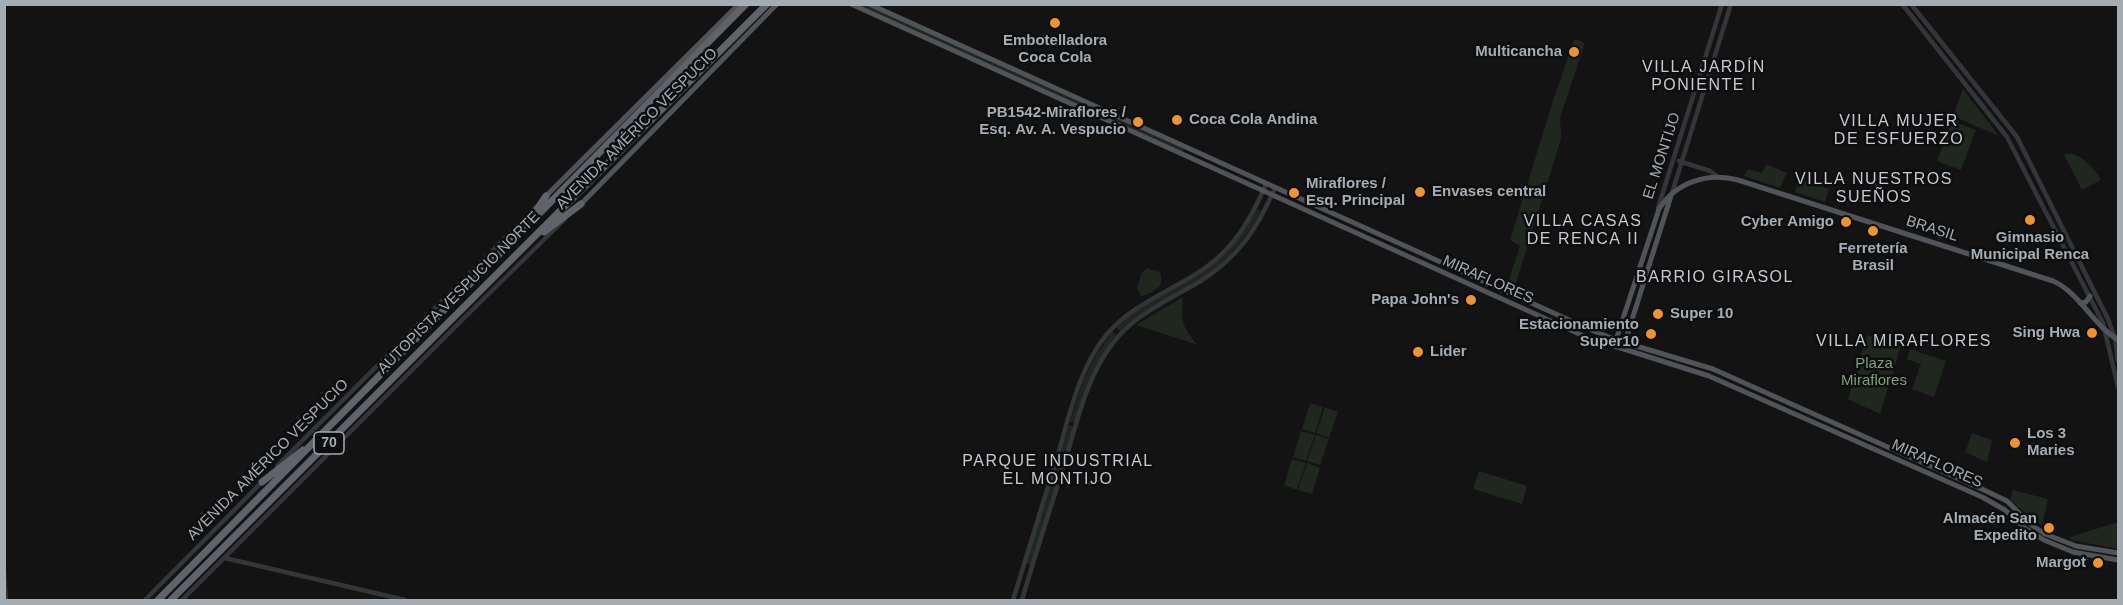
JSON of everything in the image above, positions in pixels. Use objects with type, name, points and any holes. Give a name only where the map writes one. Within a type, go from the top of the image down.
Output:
[{"type":"highway","name":"AUTOPISTA VESPUCIO NORTE","points":[[158,600],[746,4]]},
{"type":"highway","name":"AUTOPISTA VESPUCIO NORTE","points":[[171,600],[767,4]]},
{"type":"highway","points":[[515,240],[546,196]]},
{"type":"highway","points":[[523,248],[581,204]]},
{"type":"highway","points":[[262,482],[296,454],[313,444]]},
{"type":"main road","name":"AVENIDA AMÉRICO VESPUCIO","points":[[546,196],[739,4]]},
{"type":"main road","name":"AVENIDA AMÉRICO VESPUCIO","points":[[581,204],[777,4]]},
{"type":"main road","name":"MIRAFLORES","points":[[851,4],[1263,190],[1273,191],[1397,242],[1588,329],[1616,340],[1713,369],[2007,501],[2030,524],[2045,534],[2076,546],[2118,553]]},
{"type":"main road","name":"MIRAFLORES","points":[[869,4],[1266,184],[1273,191],[1392,251],[1586,337],[1709,376],[1982,497],[2005,510],[2032,534],[2060,548],[2080,554],[2118,560]]},
{"type":"main road","points":[[1184,155],[1186,147]]},
{"type":"main road","name":"BRASIL","points":[[1671,195],[1691,181],[1703,177],[1717,176],[1745,182],[2048,279],[2064,287],[2106,332],[2117,339]]},
{"type":"main road","name":"EL MONTIJO","points":[[1614,347],[1657,212],[1671,195]]},
{"type":"main road","name":"EL MONTIJO","points":[[1623,349],[1671,195]]},
{"type":"main road","points":[[1392,251],[1397,242]]},
{"type":"main road","points":[[2080,303],[2086,302],[2090,296]]},
{"type":"main road","points":[[1586,337],[1588,329]]},
{"type":"street","name":"EL MONTIJO","points":[[1657,212],[1722,4]]},
{"type":"street","name":"EL MONTIJO","points":[[1671,195],[1731,4]]},
{"type":"street","points":[[1906,5],[2007,137],[2090,296],[2106,332],[2118,387]]},
{"type":"street","points":[[1906,5],[2017,137],[2100,301],[2117,339],[2118,361]]},
{"type":"street","name":"BRASIL","points":[[1674,159],[1707,170],[1717,176]]},
{"type":"street","points":[[1013,600],[1087,367],[1107,335],[1134,310],[1205,268],[1223,253],[1248,222],[1266,184]]},
{"type":"street","points":[[1022,600],[1094,373],[1115,340],[1151,309],[1199,282],[1224,264],[1252,233],[1273,191]]},
{"type":"street","name":"AVENIDA AMÉRICO VESPUCIO","points":[[145,600],[546,196]]},
{"type":"street","name":"AVENIDA AMÉRICO VESPUCIO","points":[[182,600],[581,204]]},
{"type":"street","points":[[1256,204],[1266,208]]},
{"type":"street","points":[[1068,423],[1076,425]]},
{"type":"street","points":[[225,558],[405,600]]},
{"type":"street","points":[[1023,565],[1032,568]]},
{"type":"street","points":[[4,572],[6,600]]},
{"type":"green space","points":[[858,5],[868,5],[1184,149],[1182,153]]},
{"type":"green space","points":[[1574,39],[1585,43],[1560,118],[1561,139],[1514,289],[1507,286],[1520,246],[1510,240]]},
{"type":"green space","points":[[1963,89],[1999,136],[1953,116]]},
{"type":"green space","points":[[1952,121],[1976,130],[1961,170],[1937,161]]},
{"type":"green space","points":[[2069,153],[2088,163],[2101,180],[2082,190],[2064,155]]},
{"type":"green space","points":[[1766,164],[1787,173],[1780,188],[1744,176],[1748,169],[1762,173]]},
{"type":"green space","points":[[1799,179],[1829,189],[1825,202],[1795,192]]},
{"type":"green space","points":[[1257,209],[1261,211],[1249,231],[1219,265],[1200,279],[1149,308],[1120,331],[1116,327],[1142,306],[1225,254],[1246,228]]},
{"type":"green space","points":[[1147,268],[1160,272],[1161,282],[1154,291],[1141,296],[1137,289],[1141,274]]},
{"type":"green space","points":[[1183,297],[1184,323],[1198,345],[1136,325]]},
{"type":"green space","points":[[1112,332],[1116,334],[1092,377],[1075,423],[1070,422],[1082,384],[1094,358]]},
{"type":"green space","name":"Plaza Miraflores","points":[[1867,335],[1901,346],[1880,414],[1848,399]]},
{"type":"green space","points":[[1910,349],[1946,361],[1934,397],[1912,389],[1921,364],[1907,359]]},
{"type":"green space","points":[[1310,403],[1323,407],[1315,433],[1302,429]]},
{"type":"green space","points":[[1325,407],[1338,412],[1329,438],[1316,433]]},
{"type":"green space","points":[[1069,425],[1074,427],[1031,565],[1026,563]]},
{"type":"green space","points":[[1301,431],[1315,435],[1306,461],[1293,457]]},
{"type":"green space","points":[[1972,433],[1992,440],[1987,462],[1965,452]]},
{"type":"green space","points":[[1316,435],[1329,439],[1320,465],[1307,461]]},
{"type":"green space","points":[[1292,459],[1306,463],[1297,490],[1284,485]]},
{"type":"green space","points":[[1307,463],[1320,468],[1312,494],[1298,490]]},
{"type":"green space","points":[[1479,471],[1527,486],[1522,504],[1473,489]]},
{"type":"green space","points":[[2013,490],[2048,499],[2042,526],[2010,500]]},
{"type":"green space","points":[[2118,522],[2118,549],[2071,540],[2070,537]]},
{"type":"place","name":"Embotelladora Coca Cola","points":[[1055,23]]},
{"type":"place","name":"Multicancha","points":[[1574,52]]},
{"type":"place","name":"Coca Cola Andina","points":[[1177,120]]},
{"type":"place","name":"PB1542-Miraflores / Esq. Av. A. Vespucio","points":[[1138,122]]},
{"type":"place","name":"Envases central","points":[[1420,192]]},
{"type":"place","name":"Miraflores / Esq. Principal","points":[[1294,193]]},
{"type":"place","name":"Gimnasio Municipal Renca","points":[[2030,220]]},
{"type":"place","name":"Cyber Amigo","points":[[1846,222]]},
{"type":"place","name":"Ferretería Brasil","points":[[1873,231]]},
{"type":"place","name":"Papa John's","points":[[1471,300]]},
{"type":"place","name":"Super 10","points":[[1658,314]]},
{"type":"place","name":"Sing Hwa","points":[[2092,333]]},
{"type":"place","name":"Estacionamiento Super10","points":[[1651,334]]},
{"type":"place","name":"Lider","points":[[1418,352]]},
{"type":"place","name":"Los 3 Maries","points":[[2015,443]]},
{"type":"place","name":"Almacén San Expedito","points":[[2049,528]]},
{"type":"place","name":"Margot","points":[[2098,563]]},
{"type":"district","name":"VILLA JARDÍN PONIENTE I","points":[[1704,77]]},
{"type":"district","name":"VILLA MUJER DE ESFUERZO","points":[[1899,131]]},
{"type":"district","name":"VILLA NUESTROS SUEÑOS","points":[[1874,189]]},
{"type":"district","name":"VILLA CASAS DE RENCA II","points":[[1583,231]]},
{"type":"district","name":"BARRIO GIRASOL","points":[[1715,278]]},
{"type":"district","name":"VILLA MIRAFLORES","points":[[1904,342]]},
{"type":"district","name":"PARQUE INDUSTRIAL EL MONTIJO","points":[[1058,471]]}]
